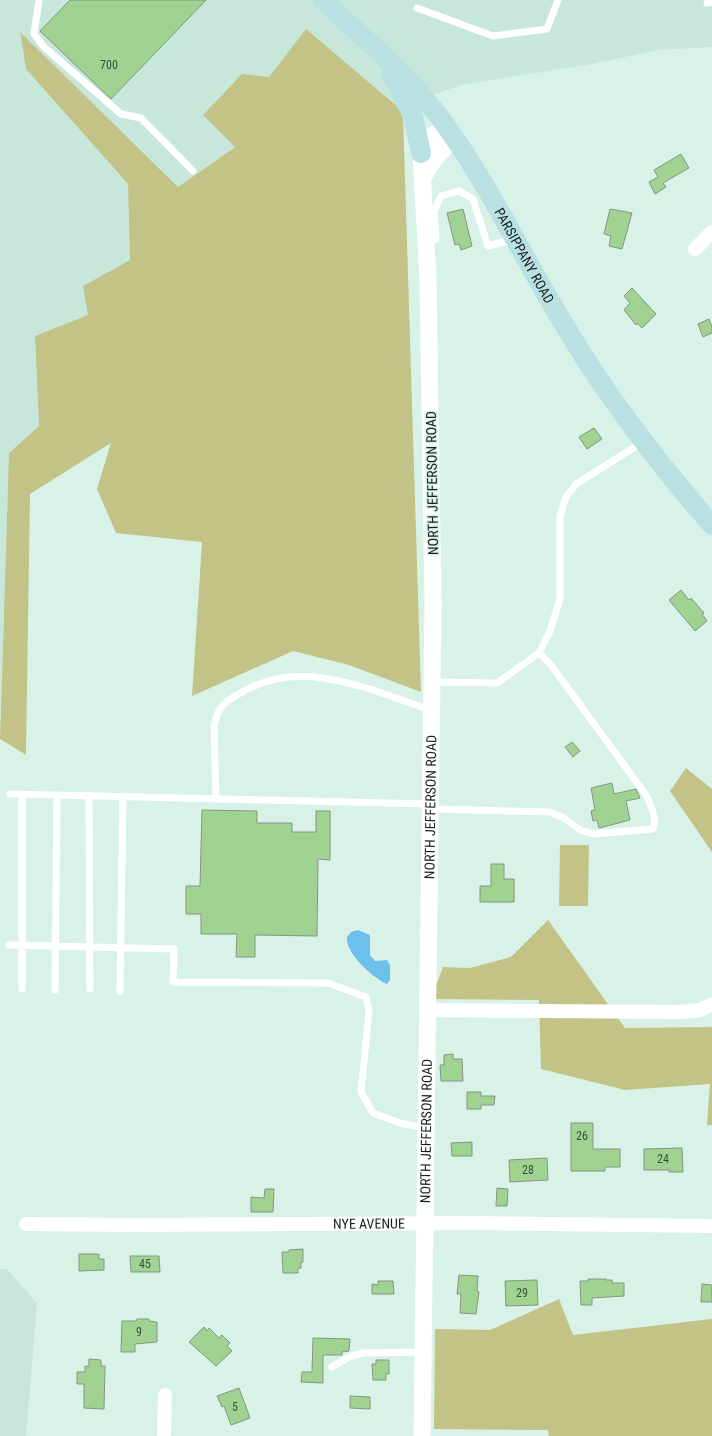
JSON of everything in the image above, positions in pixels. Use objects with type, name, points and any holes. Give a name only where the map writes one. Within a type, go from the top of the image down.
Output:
[{"type":"main road","name":"PARSIPPANY ROAD","points":[[323,0],[415,88],[450,133],[471,162],[564,326],[601,384],[644,442],[712,525]]},
{"type":"main road","points":[[375,50],[392,75],[408,103],[418,133],[421,153]]},
{"type":"street","points":[[421,153],[433,135],[450,133]]},
{"type":"street","points":[[423,178],[434,158],[443,148],[450,133]]},
{"type":"street","name":"NORTH JEFFERSON ROAD","points":[[421,153],[431,389],[432,682],[422,1436]]},
{"type":"street","points":[[695,249],[712,232]]},
{"type":"street","points":[[427,1010],[679,1012],[700,1010],[712,1004]]},
{"type":"street","name":"NYE AVENUE","points":[[26,1224],[135,1225],[424,1223],[712,1226]]},
{"type":"street","points":[[164,1436],[165,1395]]},
{"type":"lane","points":[[39,0],[34,34],[44,48],[122,114],[140,118],[193,171]]},
{"type":"lane","points":[[417,8],[493,36],[547,29],[558,0]]},
{"type":"lane","points":[[426,244],[436,239],[434,212],[441,196],[459,191],[473,199],[488,246],[514,239]]},
{"type":"lane","points":[[432,682],[497,684],[539,653],[550,631],[560,599],[560,516],[566,497],[576,484],[644,442]]},
{"type":"lane","points":[[10,794],[123,796],[430,806],[550,812],[564,818],[580,830],[593,834],[652,829],[654,824],[652,809],[646,795],[551,665],[539,653]]},
{"type":"lane","points":[[216,799],[214,726],[216,715],[220,706],[258,684],[291,677],[330,679],[358,684],[432,710]]},
{"type":"lane","points":[[22,794],[22,989]]},
{"type":"lane","points":[[55,990],[57,795]]},
{"type":"lane","points":[[88,796],[90,989]]},
{"type":"lane","points":[[120,991],[122,948],[123,796]]},
{"type":"lane","points":[[9,946],[174,949],[173,982],[328,983],[366,997],[369,1012],[361,1092],[373,1113],[400,1123],[425,1128]]},
{"type":"lane","points":[[332,1367],[351,1356],[364,1354],[423,1352]]},
{"type":"shaded area","points":[[0,0],[712,0],[712,47],[658,50],[592,64],[461,85],[398,107],[306,29],[269,78],[203,115],[236,146],[178,187],[20,33],[26,69],[128,184],[130,260],[83,286],[88,315],[35,336],[39,426],[9,453],[0,723]]},
{"type":"shaded area","points":[[0,1269],[7,1269],[37,1303],[26,1436],[0,1436]]},
{"type":"green space","points":[[306,29],[398,107],[403,114],[421,692],[349,665],[293,651],[192,696],[202,542],[116,533],[97,489],[111,443],[30,494],[26,755],[0,739],[9,453],[39,426],[35,336],[88,315],[83,286],[130,260],[128,184],[26,69],[20,32],[178,187],[235,147],[203,115],[242,74],[269,77]]},
{"type":"green space","points":[[686,768],[712,789],[712,852],[670,791]]},
{"type":"green space","points":[[560,845],[589,845],[588,906],[559,906]]},
{"type":"green space","points":[[548,920],[625,1028],[712,1027],[712,1125],[707,1125],[710,1084],[625,1090],[541,1069],[539,1000],[431,999],[443,967],[470,968],[511,957]]},
{"type":"green space","points":[[559,1299],[573,1335],[712,1319],[712,1436],[549,1436],[548,1430],[434,1429],[435,1329],[490,1330]]},
{"type":"water","points":[[358,930],[370,935],[370,955],[375,961],[387,960],[390,965],[390,980],[387,984],[368,971],[350,950],[347,937],[351,932]]},
{"type":"building","points":[[70,0],[206,0],[111,99],[40,31]]},
{"type":"building","points":[[681,154],[689,168],[663,183],[666,187],[655,194],[649,182],[658,177],[654,170]]},
{"type":"building","points":[[463,209],[472,246],[461,250],[459,244],[455,245],[447,213]]},
{"type":"building","points":[[610,209],[632,213],[622,249],[609,246],[611,236],[604,234]]},
{"type":"building","points":[[632,288],[656,314],[642,328],[637,323],[636,325],[624,310],[630,303],[624,296]]},
{"type":"building","points":[[709,319],[712,327],[712,333],[703,337],[698,324]]},
{"type":"building","points":[[594,428],[602,439],[587,449],[579,437]]},
{"type":"building","points":[[681,590],[689,600],[691,598],[704,613],[702,614],[707,621],[695,631],[669,600]]},
{"type":"building","points":[[572,742],[580,751],[573,757],[565,747]]},
{"type":"building","points":[[612,783],[614,794],[636,789],[640,798],[626,801],[630,820],[599,828],[597,820],[593,821],[591,811],[595,810],[591,788]]},
{"type":"building","points":[[202,810],[257,811],[257,823],[292,823],[292,832],[316,832],[316,811],[330,811],[330,860],[318,859],[317,936],[255,935],[255,957],[236,957],[237,934],[201,934],[201,914],[186,914],[186,886],[200,886]]},
{"type":"building","points":[[491,864],[504,864],[504,879],[514,879],[514,902],[480,902],[480,886],[491,886]]},
{"type":"building","points":[[453,1054],[453,1059],[462,1059],[463,1081],[441,1081],[440,1065],[444,1065],[444,1055]]},
{"type":"building","points":[[467,1092],[481,1092],[481,1096],[495,1096],[494,1105],[481,1105],[481,1109],[467,1109]]},
{"type":"building","points":[[571,1123],[593,1123],[593,1149],[620,1149],[620,1167],[605,1167],[605,1171],[571,1171]]},
{"type":"building","points":[[472,1142],[472,1156],[452,1156],[451,1143]]},
{"type":"building","points":[[682,1148],[683,1172],[669,1172],[669,1170],[644,1170],[644,1149]]},
{"type":"building","points":[[547,1158],[548,1180],[510,1182],[509,1160]]},
{"type":"building","points":[[497,1188],[508,1189],[507,1206],[496,1206]]},
{"type":"building","points":[[265,1189],[274,1189],[273,1212],[251,1212],[251,1197],[264,1198]]},
{"type":"building","points":[[303,1249],[303,1262],[301,1262],[301,1268],[298,1268],[298,1273],[283,1273],[282,1252]]},
{"type":"building","points":[[79,1254],[99,1254],[99,1259],[104,1259],[104,1270],[79,1271]]},
{"type":"building","points":[[130,1256],[159,1256],[160,1272],[131,1272]]},
{"type":"building","points":[[459,1275],[478,1276],[477,1291],[479,1292],[476,1314],[460,1313],[461,1294],[457,1294]]},
{"type":"building","points":[[588,1279],[606,1279],[612,1280],[612,1283],[624,1283],[624,1296],[592,1298],[592,1305],[581,1305],[580,1281],[588,1281]]},
{"type":"building","points":[[537,1280],[538,1305],[506,1306],[505,1281]]},
{"type":"building","points":[[378,1281],[393,1281],[394,1294],[372,1294],[372,1284],[378,1285]]},
{"type":"building","points":[[702,1284],[712,1285],[712,1302],[701,1302]]},
{"type":"building","points":[[137,1319],[149,1319],[149,1321],[157,1322],[157,1342],[135,1344],[135,1352],[121,1352],[122,1321],[136,1321]]},
{"type":"building","points":[[204,1327],[207,1331],[209,1328],[219,1338],[222,1335],[230,1343],[227,1346],[232,1351],[216,1366],[189,1342]]},
{"type":"building","points":[[313,1338],[350,1339],[349,1351],[342,1352],[342,1355],[323,1355],[323,1383],[301,1382],[302,1372],[312,1372]]},
{"type":"building","points":[[89,1359],[101,1360],[101,1366],[105,1366],[104,1409],[84,1408],[84,1384],[77,1384],[77,1372],[85,1372],[85,1366],[89,1366]]},
{"type":"building","points":[[376,1360],[389,1360],[389,1374],[386,1374],[386,1380],[373,1380],[372,1364],[376,1364]]},
{"type":"building","points":[[239,1388],[250,1418],[231,1425],[224,1406],[222,1407],[217,1396]]},
{"type":"building","points":[[350,1396],[370,1397],[370,1409],[350,1408]]}]
